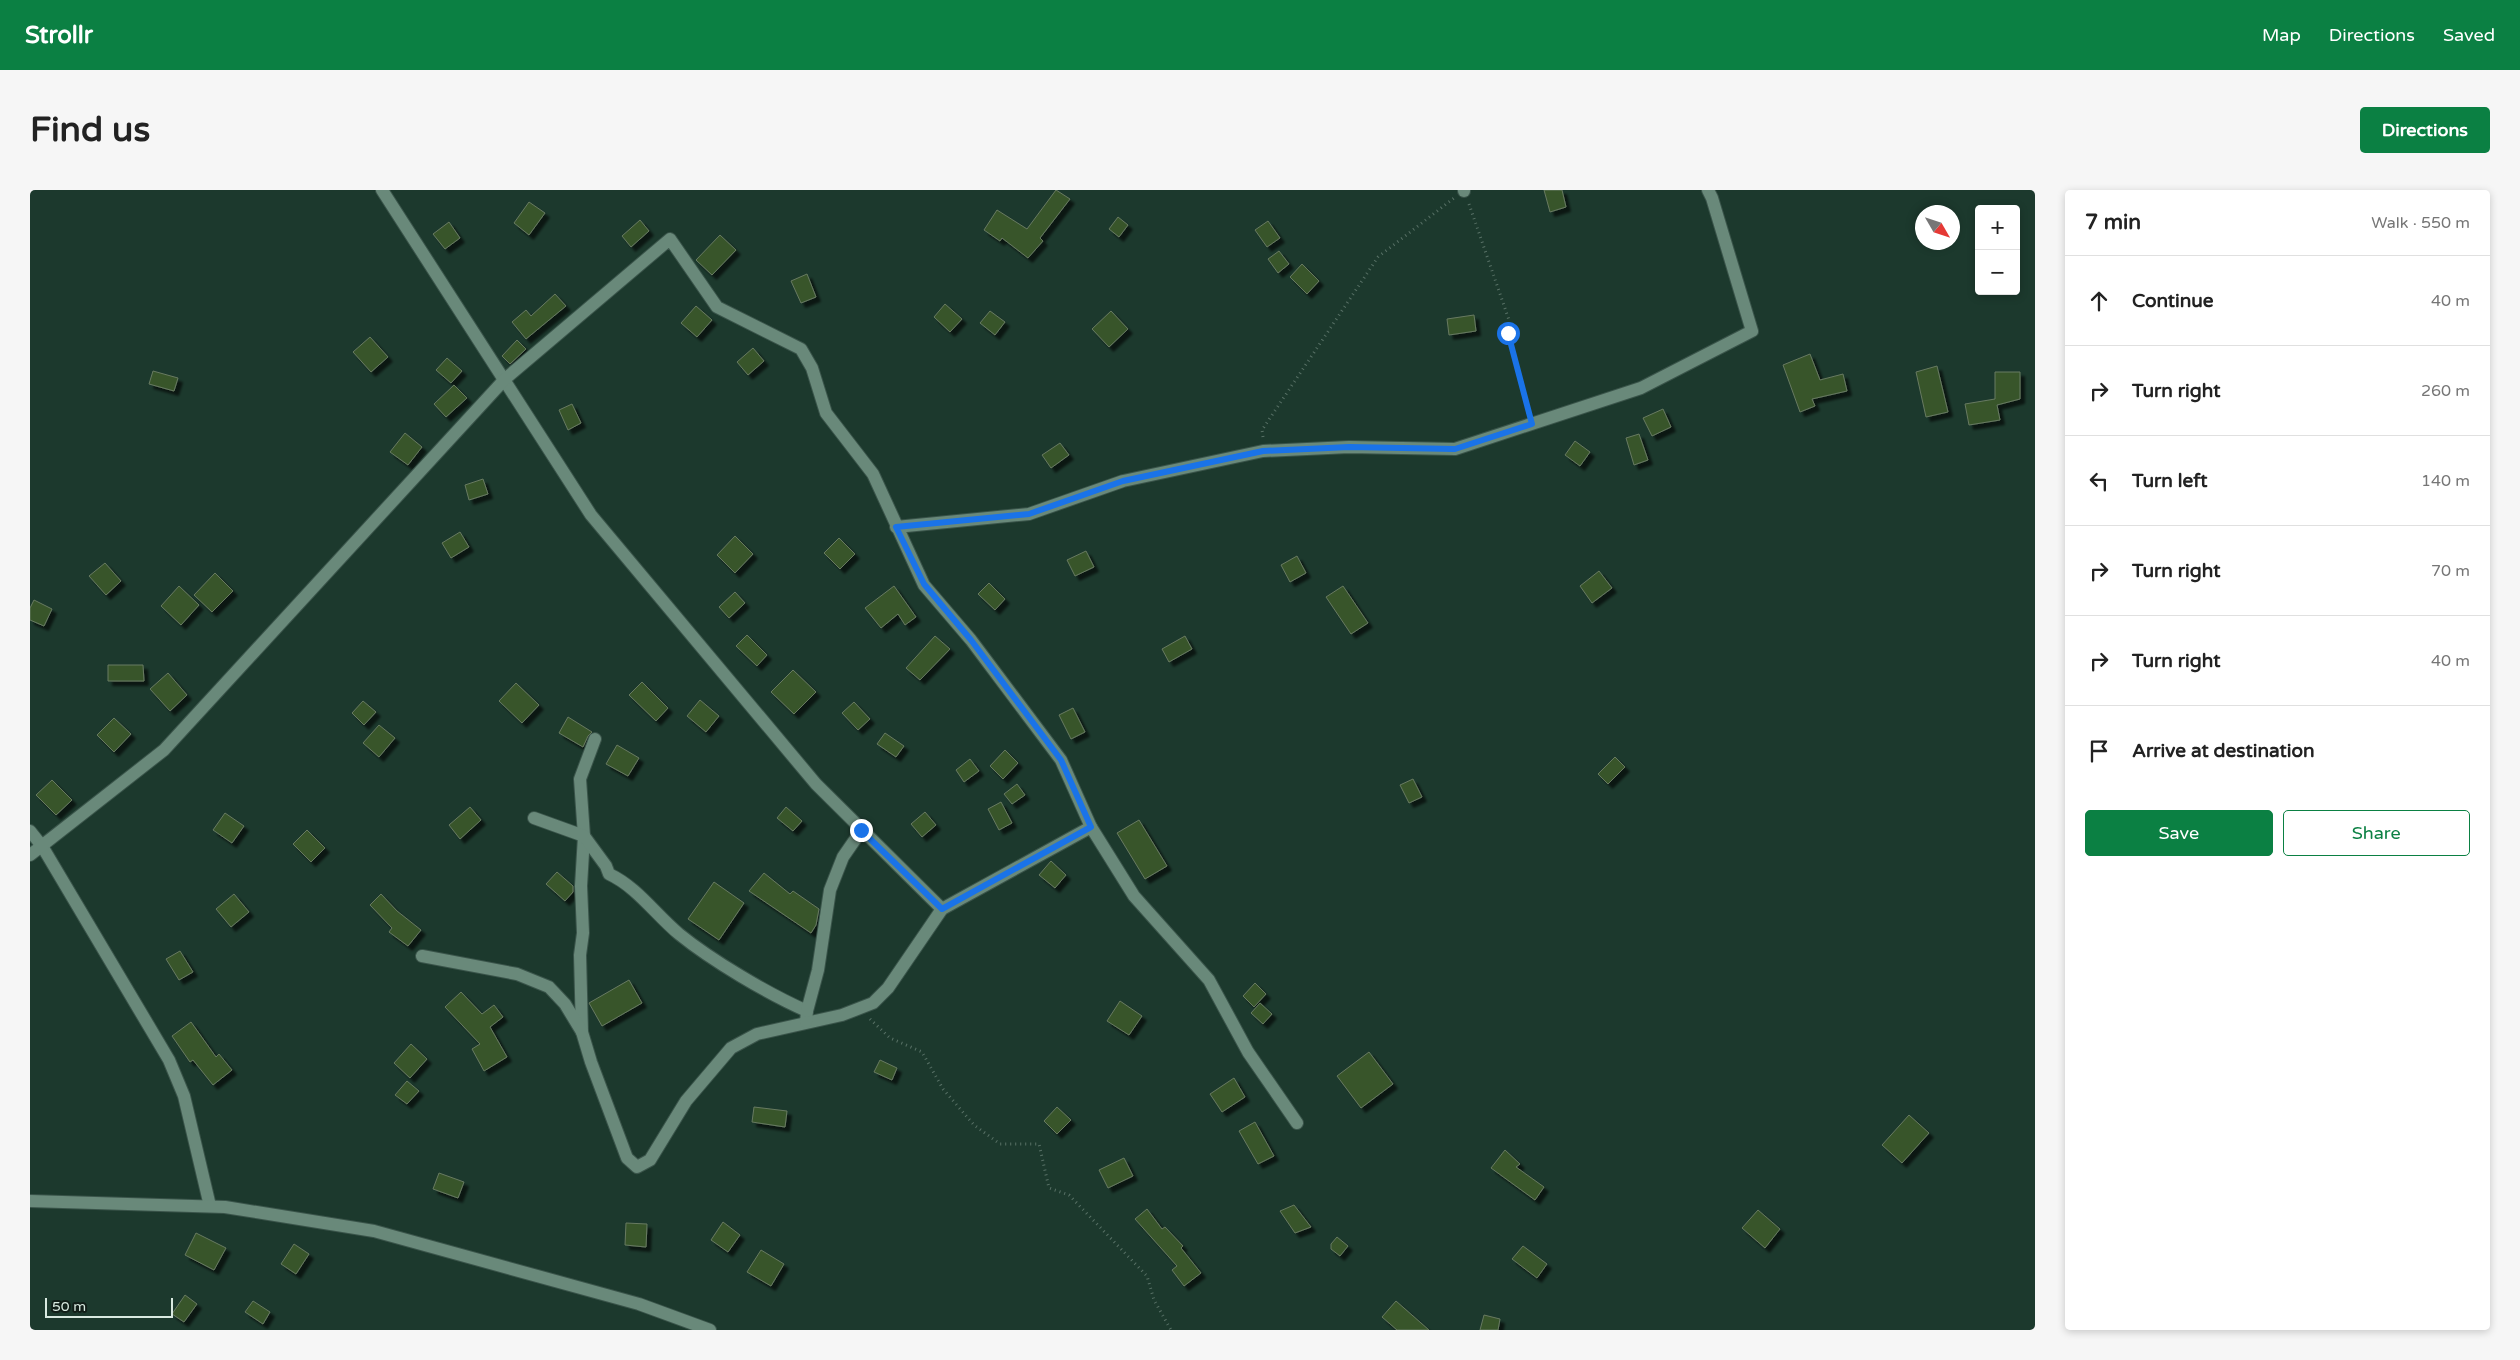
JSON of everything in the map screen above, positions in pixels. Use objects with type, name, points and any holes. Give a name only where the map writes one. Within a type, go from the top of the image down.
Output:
[{"type":"street","points":[[382,190],[591,515],[816,784],[942,909]]},
{"type":"street","points":[[896,527],[1029,514],[1123,481],[1263,451],[1349,447],[1455,449],[1641,388],[1752,331],[1708,190]]},
{"type":"street","points":[[30,855],[164,750],[505,379],[670,240],[717,307],[800,349],[812,368],[826,413],[873,474],[924,584],[971,640],[1061,760],[1091,827],[1134,896],[1208,980],[1248,1052],[1297,1123]]},
{"type":"street","points":[[582,1032],[580,955],[583,933],[581,886],[584,836],[580,778],[595,739]]},
{"type":"street","points":[[534,818],[584,836],[606,866],[609,874],[626,882],[668,924],[698,949],[806,1016]]},
{"type":"street","points":[[422,956],[517,974],[549,987],[565,1004],[582,1032],[591,1062],[627,1158],[637,1166],[650,1160],[686,1100],[731,1048],[757,1034],[806,1016],[842,1015],[873,1003],[888,988],[942,909],[1091,827]]},
{"type":"street","points":[[806,1016],[818,970],[830,890],[843,857],[861,830]]},
{"type":"street","points":[[30,831],[42,846],[169,1060],[184,1096],[210,1206]]},
{"type":"street","points":[[30,1201],[210,1206],[374,1231],[639,1304],[710,1330]]},
{"type":"path","points":[[1263,451],[1262,430],[1378,257],[1464,190],[1509,320],[1508,333],[1532,424]]},
{"type":"path","points":[[858,1009],[890,1038],[922,1052],[943,1088],[974,1125],[1000,1144],[1039,1144],[1049,1188],[1068,1195],[1147,1276],[1154,1300],[1171,1330]]},
{"type":"building","points":[[1056,190],[1070,199],[1040,238],[1043,241],[1028,258],[1002,238],[1000,241],[984,230],[997,210],[1027,229]]},
{"type":"building","points":[[1544,190],[1562,190],[1566,207],[1550,212]]},
{"type":"building","points":[[529,202],[545,213],[529,235],[514,223]]},
{"type":"building","points":[[1118,217],[1128,225],[1119,237],[1109,229]]},
{"type":"building","points":[[640,220],[649,231],[631,247],[622,236]]},
{"type":"building","points":[[1268,221],[1280,238],[1267,247],[1255,230]]},
{"type":"building","points":[[449,222],[460,238],[445,249],[433,234]]},
{"type":"building","points":[[720,235],[736,250],[712,275],[696,260]]},
{"type":"building","points":[[1279,251],[1289,264],[1278,273],[1268,259]]},
{"type":"building","points":[[1302,264],[1319,281],[1307,294],[1290,277]]},
{"type":"building","points":[[807,274],[816,297],[801,303],[791,281]]},
{"type":"building","points":[[555,294],[566,306],[526,339],[512,322],[526,310],[531,316]]},
{"type":"building","points":[[945,304],[962,319],[950,332],[934,317]]},
{"type":"building","points":[[696,306],[712,320],[697,337],[681,323]]},
{"type":"building","points":[[990,311],[1005,322],[995,335],[980,323]]},
{"type":"building","points":[[1111,311],[1128,329],[1109,347],[1092,329]]},
{"type":"building","points":[[1474,315],[1476,331],[1449,335],[1447,319]]},
{"type":"building","points":[[370,337],[388,357],[371,372],[353,352]]},
{"type":"building","points":[[517,340],[526,349],[510,364],[502,356]]},
{"type":"building","points":[[753,348],[764,361],[748,375],[737,362]]},
{"type":"building","points":[[1810,354],[1820,380],[1843,374],[1847,391],[1812,399],[1815,406],[1800,412],[1783,365]]},
{"type":"building","points":[[447,358],[462,371],[451,383],[436,370]]},
{"type":"building","points":[[1937,366],[1948,412],[1926,417],[1916,372]]},
{"type":"building","points":[[153,371],[178,378],[174,391],[149,384]]},
{"type":"building","points":[[1995,372],[2020,372],[2020,399],[1997,405],[2000,420],[1969,425],[1965,404],[1995,399]]},
{"type":"building","points":[[454,385],[467,398],[446,417],[434,404]]},
{"type":"building","points":[[572,404],[581,423],[568,430],[559,410]]},
{"type":"building","points":[[1663,409],[1671,427],[1652,436],[1643,418]]},
{"type":"building","points":[[405,433],[422,447],[408,465],[390,452]]},
{"type":"building","points":[[1639,434],[1648,460],[1634,465],[1626,438]]},
{"type":"building","points":[[1575,441],[1590,452],[1580,466],[1565,455]]},
{"type":"building","points":[[1060,443],[1069,455],[1051,468],[1042,455]]},
{"type":"building","points":[[483,479],[488,494],[469,500],[465,485]]},
{"type":"building","points":[[460,532],[469,547],[451,558],[442,543]]},
{"type":"building","points":[[735,536],[753,554],[735,573],[717,555]]},
{"type":"building","points":[[839,538],[855,554],[840,569],[824,553]]},
{"type":"building","points":[[1086,551],[1094,567],[1075,576],[1067,560]]},
{"type":"building","points":[[1297,556],[1306,573],[1290,582],[1281,565]]},
{"type":"building","points":[[105,563],[121,581],[106,595],[89,576]]},
{"type":"building","points":[[1599,571],[1612,588],[1592,603],[1580,586]]},
{"type":"building","points":[[215,573],[233,591],[212,612],[194,595]]},
{"type":"building","points":[[989,583],[1005,599],[995,610],[978,594]]},
{"type":"building","points":[[179,586],[199,605],[181,625],[161,606]]},
{"type":"building","points":[[894,586],[916,617],[905,625],[898,614],[881,628],[865,608]]},
{"type":"building","points":[[1343,586],[1368,623],[1351,634],[1326,597]]},
{"type":"building","points":[[735,592],[745,603],[729,618],[719,607]]},
{"type":"building","points":[[34,600],[52,609],[44,626],[30,620],[30,608]]},
{"type":"building","points":[[747,635],[767,655],[757,666],[736,646]]},
{"type":"building","points":[[935,636],[950,649],[920,680],[906,668]]},
{"type":"building","points":[[1185,636],[1192,649],[1169,662],[1162,649]]},
{"type":"building","points":[[108,665],[143,665],[144,681],[108,681]]},
{"type":"building","points":[[793,670],[816,692],[794,714],[771,692]]},
{"type":"building","points":[[168,673],[187,695],[170,711],[150,689]]},
{"type":"building","points":[[642,682],[668,708],[656,721],[629,695]]},
{"type":"building","points":[[516,683],[539,705],[522,723],[499,701]]},
{"type":"building","points":[[700,700],[719,716],[706,732],[687,716]]},
{"type":"building","points":[[363,701],[376,712],[364,725],[352,713]]},
{"type":"building","points":[[854,702],[870,719],[858,730],[842,713]]},
{"type":"building","points":[[1073,708],[1085,732],[1071,739],[1059,715]]},
{"type":"building","points":[[568,717],[592,732],[583,747],[559,733]]},
{"type":"building","points":[[114,718],[131,734],[114,752],[97,735]]},
{"type":"building","points":[[379,725],[395,738],[379,757],[363,743]]},
{"type":"building","points":[[885,733],[904,746],[896,757],[877,744]]},
{"type":"building","points":[[617,745],[639,758],[628,776],[606,764]]},
{"type":"building","points":[[1005,750],[1018,763],[1003,779],[990,766]]},
{"type":"building","points":[[1615,757],[1625,767],[1608,784],[1598,774]]},
{"type":"building","points":[[970,759],[979,771],[964,782],[956,770]]},
{"type":"building","points":[[1413,779],[1422,797],[1409,803],[1400,785]]},
{"type":"building","points":[[52,780],[72,800],[56,815],[36,795]]},
{"type":"building","points":[[1017,784],[1025,795],[1012,804],[1004,794]]},
{"type":"building","points":[[1001,802],[1012,823],[999,830],[988,809]]},
{"type":"building","points":[[470,807],[481,820],[460,839],[449,825]]},
{"type":"building","points":[[786,807],[802,821],[793,831],[777,818]]},
{"type":"building","points":[[925,812],[936,825],[922,837],[911,824]]},
{"type":"building","points":[[225,813],[244,826],[232,843],[213,830]]},
{"type":"building","points":[[1139,820],[1167,866],[1145,879],[1117,833]]},
{"type":"building","points":[[307,830],[325,848],[311,862],[293,844]]},
{"type":"building","points":[[1051,861],[1066,875],[1055,888],[1039,875]]},
{"type":"building","points":[[557,872],[573,886],[573,892],[565,901],[546,884]]},
{"type":"building","points":[[764,873],[790,894],[793,891],[819,909],[816,925],[811,933],[749,891]]},
{"type":"building","points":[[714,882],[744,903],[719,940],[688,919]]},
{"type":"building","points":[[234,894],[249,912],[231,927],[216,909]]},
{"type":"building","points":[[381,894],[397,911],[421,930],[408,946],[389,932],[392,928],[370,905]]},
{"type":"building","points":[[180,951],[193,972],[179,980],[166,959]]},
{"type":"building","points":[[629,980],[642,1003],[602,1026],[589,1003]]},
{"type":"building","points":[[1255,983],[1266,994],[1254,1007],[1243,996]]},
{"type":"building","points":[[461,992],[482,1014],[494,1005],[503,1017],[490,1027],[507,1057],[484,1071],[472,1049],[480,1044],[445,1007]]},
{"type":"building","points":[[1120,1001],[1142,1016],[1129,1035],[1107,1021]]},
{"type":"building","points":[[1260,1003],[1272,1014],[1263,1024],[1251,1013]]},
{"type":"building","points":[[191,1022],[216,1057],[219,1054],[232,1070],[213,1085],[193,1060],[190,1062],[172,1036]]},
{"type":"building","points":[[411,1044],[427,1059],[410,1078],[394,1063]]},
{"type":"building","points":[[1369,1052],[1393,1084],[1361,1108],[1337,1076]]},
{"type":"building","points":[[880,1060],[897,1068],[892,1080],[874,1072]]},
{"type":"building","points":[[1234,1078],[1245,1097],[1222,1112],[1210,1094]]},
{"type":"building","points":[[407,1081],[419,1091],[407,1104],[395,1095]]},
{"type":"building","points":[[754,1107],[787,1111],[785,1127],[752,1122]]},
{"type":"building","points":[[1057,1107],[1071,1120],[1057,1134],[1044,1121]]},
{"type":"building","points":[[1909,1115],[1929,1133],[1902,1163],[1882,1145]]},
{"type":"building","points":[[1255,1122],[1274,1156],[1258,1164],[1239,1131]]},
{"type":"building","points":[[1505,1150],[1520,1164],[1516,1167],[1544,1187],[1535,1200],[1491,1168]]},
{"type":"building","points":[[1124,1158],[1133,1176],[1108,1188],[1099,1170]]},
{"type":"building","points":[[439,1173],[464,1182],[458,1198],[433,1189]]},
{"type":"building","points":[[1294,1205],[1311,1227],[1295,1233],[1280,1211]]},
{"type":"building","points":[[1147,1209],[1162,1229],[1165,1227],[1183,1246],[1181,1248],[1201,1273],[1184,1286],[1172,1270],[1177,1266],[1135,1219]]},
{"type":"building","points":[[1758,1210],[1780,1229],[1765,1248],[1742,1228]]},
{"type":"building","points":[[723,1222],[740,1235],[728,1252],[711,1240]]},
{"type":"building","points":[[626,1223],[647,1224],[646,1247],[625,1245]]},
{"type":"building","points":[[196,1233],[226,1248],[214,1270],[185,1255]]},
{"type":"building","points":[[1337,1237],[1348,1246],[1340,1256],[1331,1249],[1331,1244]]},
{"type":"building","points":[[294,1244],[309,1254],[296,1274],[281,1264]]},
{"type":"building","points":[[1523,1246],[1547,1264],[1537,1278],[1512,1259]]},
{"type":"building","points":[[761,1250],[784,1264],[771,1286],[747,1272]]},
{"type":"building","points":[[185,1295],[197,1304],[184,1322],[172,1314]]},
{"type":"building","points":[[253,1301],[270,1312],[263,1324],[245,1312]]},
{"type":"building","points":[[1396,1301],[1429,1330],[1397,1330],[1382,1317]]},
{"type":"building","points":[[1484,1315],[1500,1319],[1498,1330],[1480,1330]]},
{"type":"route","points":[[861,830],[942,909],[1091,827],[1061,760],[971,640],[924,584],[896,527],[1029,514],[1123,481],[1263,451],[1349,447],[1455,449],[1532,424],[1508,333]]}]
